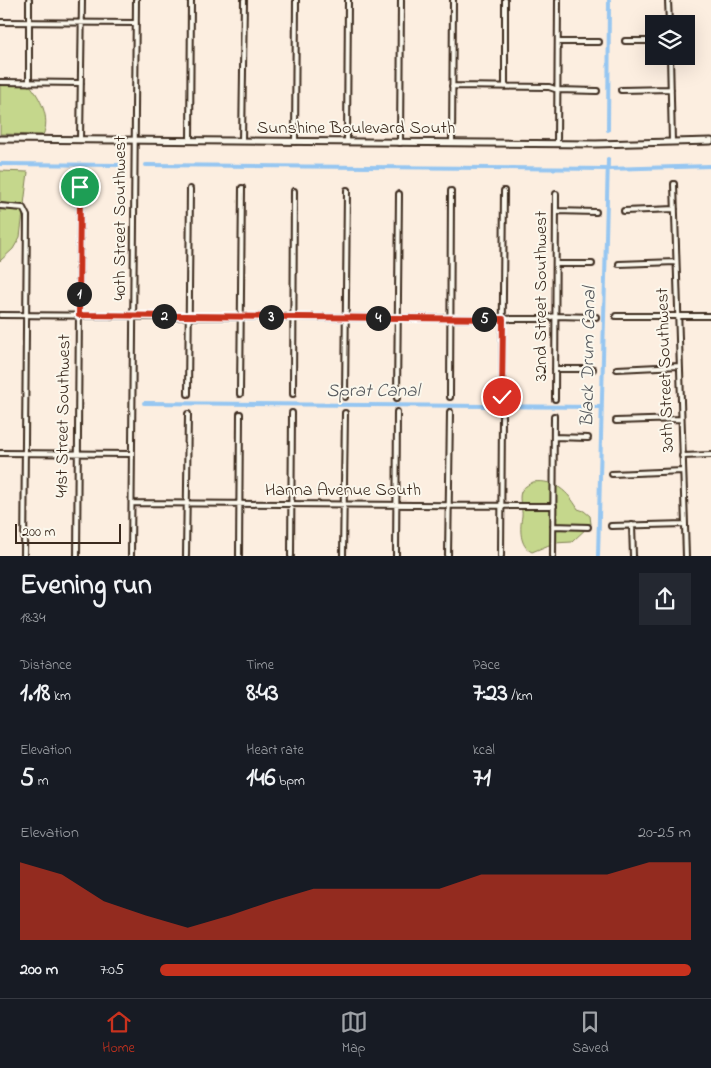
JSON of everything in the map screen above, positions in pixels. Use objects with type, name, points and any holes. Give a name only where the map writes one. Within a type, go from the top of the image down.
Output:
[{"type":"street","points":[[28,83],[29,0]]},
{"type":"street","points":[[80,140],[82,0]]},
{"type":"street","name":"40th Street Southwest","points":[[131,556],[136,0]]},
{"type":"street","points":[[190,141],[191,0]]},
{"type":"street","points":[[242,141],[244,0]]},
{"type":"street","points":[[295,142],[296,0]]},
{"type":"street","points":[[347,142],[348,0]]},
{"type":"street","points":[[400,143],[401,0]]},
{"type":"street","points":[[452,143],[453,0]]},
{"type":"street","points":[[505,0],[505,87]]},
{"type":"street","points":[[557,144],[558,0]]},
{"type":"street","points":[[668,0],[669,15]]},
{"type":"street","points":[[0,22],[136,23]]},
{"type":"street","points":[[624,41],[645,40]]},
{"type":"street","points":[[558,42],[599,42]]},
{"type":"street","points":[[670,65],[672,142]]},
{"type":"street","points":[[0,82],[81,83]]},
{"type":"street","points":[[452,86],[549,87],[558,90],[597,91]]},
{"type":"street","points":[[621,90],[671,89]]},
{"type":"street","name":"Sunshine Boulevard South","points":[[0,139],[557,144],[711,141]]},
{"type":"street","name":"30th Street Southwest","points":[[674,184],[686,556]]},
{"type":"street","name":"41st Street Southwest","points":[[77,556],[80,187]]},
{"type":"street","points":[[240,394],[242,188]]},
{"type":"street","points":[[188,394],[190,189]]},
{"type":"street","points":[[345,397],[347,190]]},
{"type":"street","points":[[502,397],[504,190]]},
{"type":"street","points":[[293,394],[294,191]]},
{"type":"street","points":[[450,397],[451,191]]},
{"type":"street","points":[[397,398],[399,194]]},
{"type":"street","name":"32nd Street Southwest","points":[[554,399],[556,194]]},
{"type":"street","points":[[0,206],[19,207],[26,211],[27,315],[24,556]]},
{"type":"street","points":[[624,211],[675,209]]},
{"type":"street","points":[[556,211],[596,212]]},
{"type":"street","points":[[619,264],[676,262]]},
{"type":"street","points":[[556,264],[592,264]]},
{"type":"street","points":[[616,316],[669,314],[679,317],[711,316]]},
{"type":"street","points":[[0,315],[503,319],[550,319],[555,316],[596,316]]},
{"type":"street","points":[[617,369],[680,366]]},
{"type":"street","points":[[555,369],[593,369]]},
{"type":"street","points":[[396,556],[397,412]]},
{"type":"street","points":[[448,556],[450,412]]},
{"type":"street","points":[[291,556],[292,413]]},
{"type":"street","points":[[344,556],[345,413]]},
{"type":"street","points":[[186,556],[188,414]]},
{"type":"street","points":[[238,556],[240,414]]},
{"type":"street","points":[[501,556],[502,416]]},
{"type":"street","points":[[553,556],[554,416]]},
{"type":"street","points":[[616,421],[681,419]]},
{"type":"street","points":[[554,437],[588,438]]},
{"type":"street","points":[[0,453],[132,454]]},
{"type":"street","points":[[682,456],[711,455]]},
{"type":"street","points":[[612,474],[683,471]]},
{"type":"street","name":"Hanna Avenue South","points":[[132,503],[554,506]]},
{"type":"street","points":[[611,526],[685,524]]},
{"type":"street","points":[[632,525],[633,556]]},
{"type":"street","points":[[553,526],[588,527]]},
{"type":"green space","points":[[0,84],[29,84],[37,95],[45,115],[46,122],[43,135],[0,134]]},
{"type":"green space","points":[[0,171],[28,172],[20,237],[13,249],[0,261]]},
{"type":"green space","points":[[533,482],[548,483],[560,488],[570,497],[578,509],[590,516],[591,524],[572,542],[554,543],[532,552],[525,546],[521,536],[522,513],[520,495],[526,486]]},
{"type":"waterway","name":"Black Drum Canal","points":[[608,130],[609,0]]},
{"type":"waterway","name":"Black Drum Canal","points":[[598,556],[608,159]]},
{"type":"waterway","points":[[0,164],[123,165]]},
{"type":"waterway","points":[[146,165],[608,169],[711,166]]},
{"type":"waterway","name":"Sprat Canal","points":[[144,403],[602,407]]},
{"type":"route","points":[[80,187],[79,315],[503,319],[502,397]]}]
